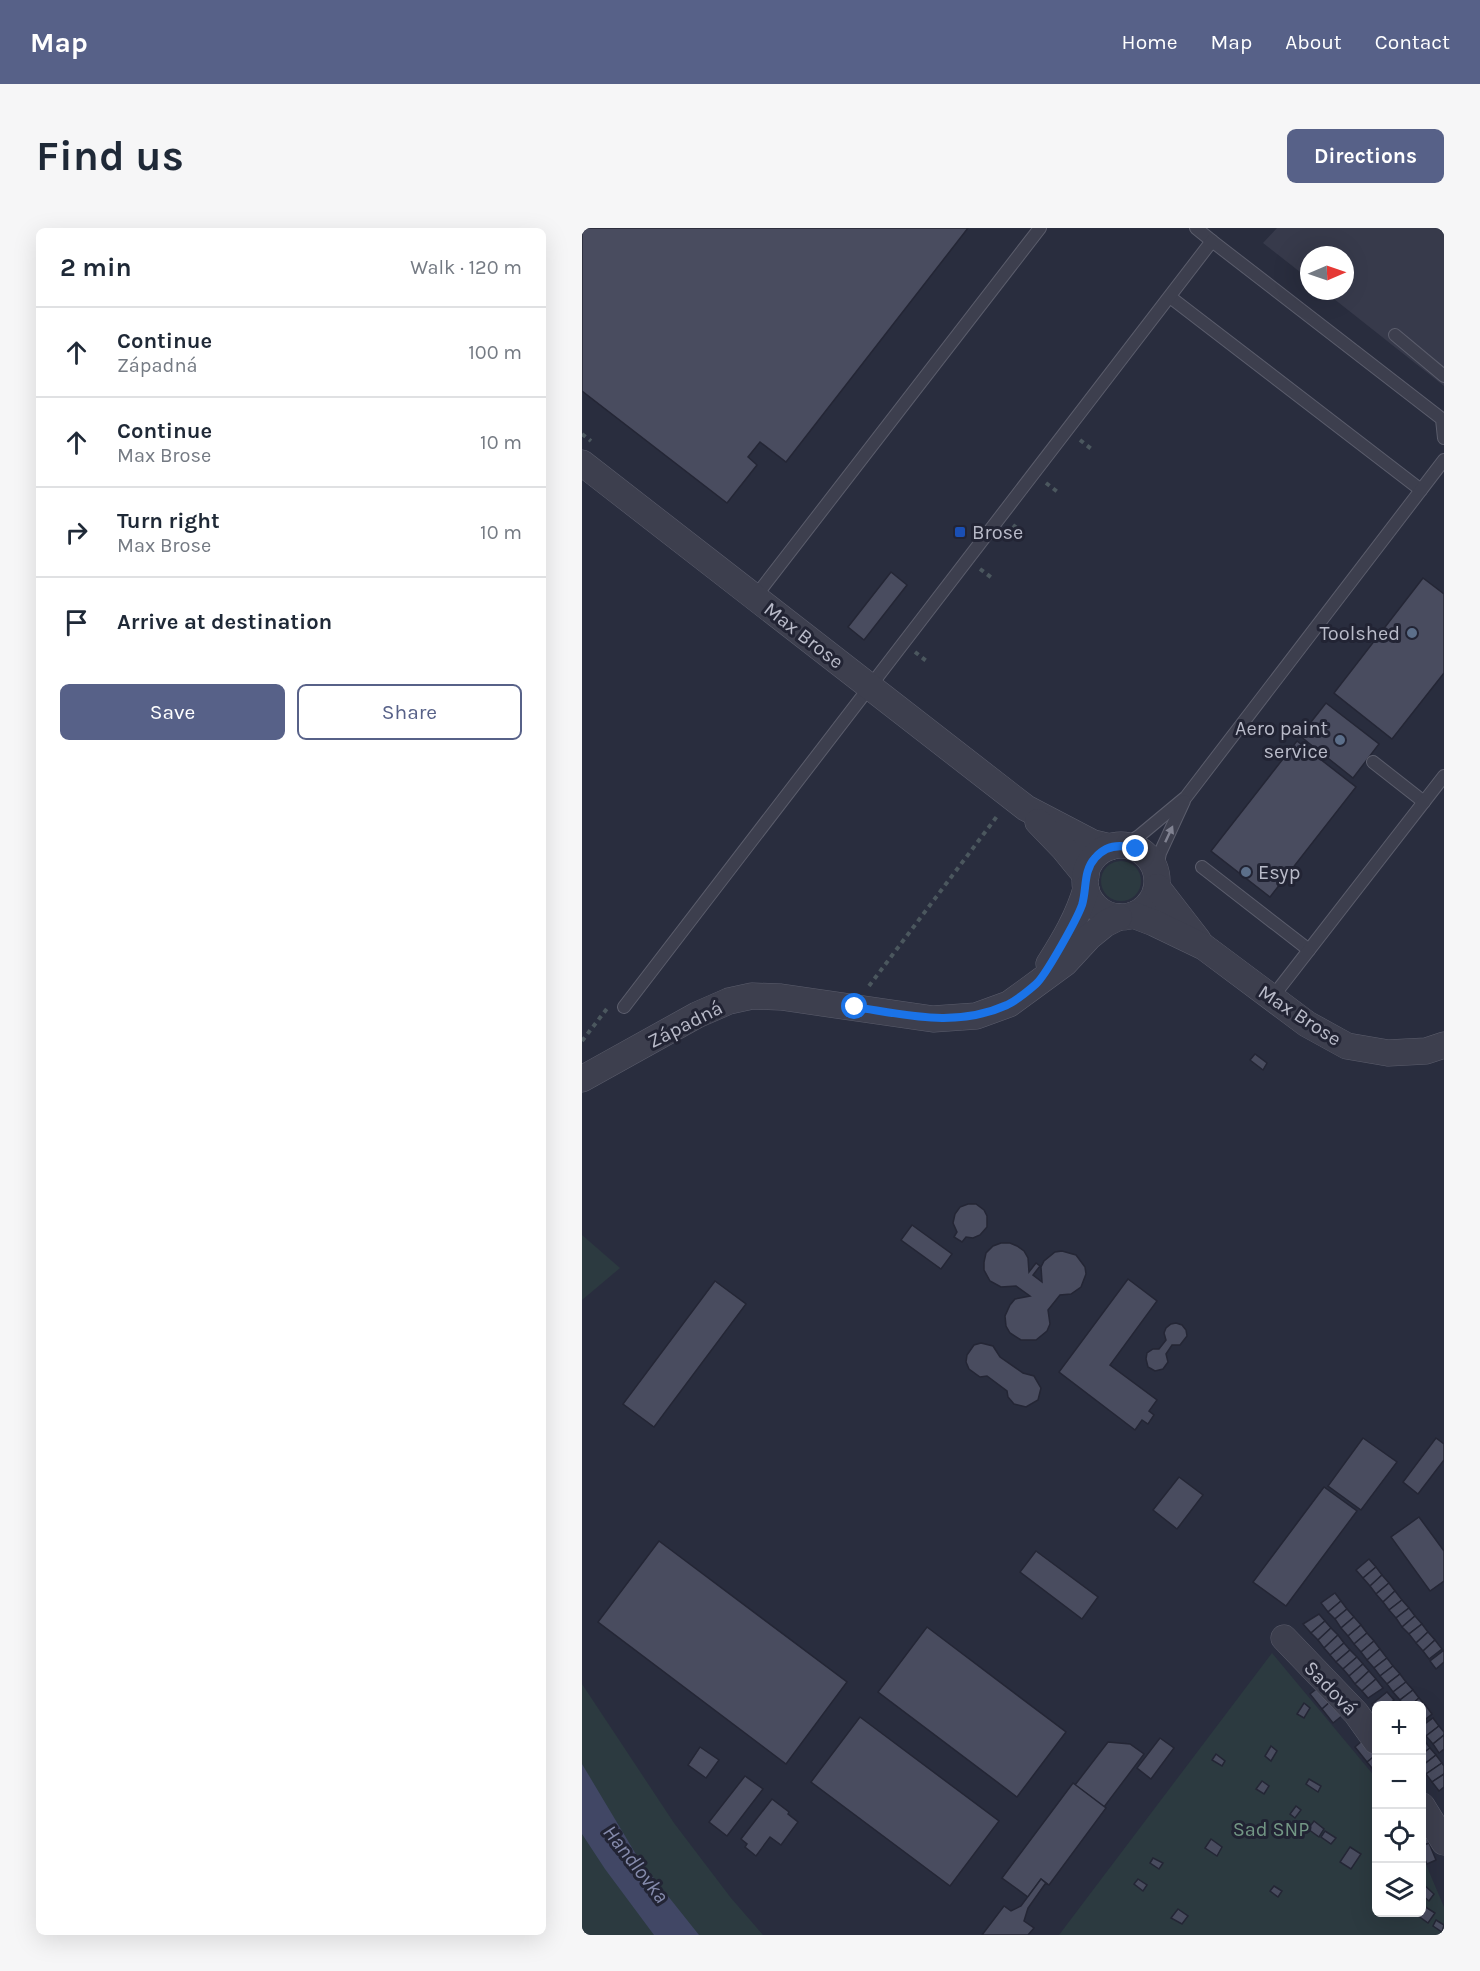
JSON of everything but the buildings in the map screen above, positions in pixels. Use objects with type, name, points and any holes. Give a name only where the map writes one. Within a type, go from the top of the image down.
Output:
[{"type":"street","name":"Max Brose","points":[[582,463],[871,687],[1015,807],[1086,883],[1092,901],[1101,911],[1155,923],[1204,947],[1307,1024],[1347,1046],[1388,1053],[1426,1051],[1444,1046]]},
{"type":"street","name":"Max Brose","points":[[1015,807],[1093,843],[1142,852],[1151,861],[1156,880],[1204,947]]},
{"type":"street","points":[[1086,883],[1094,858],[1117,846]]},
{"type":"street","points":[[1126,916],[1149,904],[1156,880]]},
{"type":"street","name":"Západná","points":[[1038,982],[1073,925],[1081,908],[1086,883]]},
{"type":"street","name":"Západná","points":[[582,1079],[697,1014],[729,1001],[752,996],[781,997],[933,1019],[976,1016],[1009,1004],[1065,963],[1089,937],[1105,924],[1126,916]]},
{"type":"street","name":"Sadová","points":[[1284,1638],[1356,1713],[1372,1734]]},
{"type":"street","points":[[1424,1809],[1444,1842]]},
{"type":"lane","points":[[755,597],[1040,228]]},
{"type":"lane","points":[[1196,228],[1442,419],[1444,438]]},
{"type":"lane","points":[[624,1007],[1212,241]]},
{"type":"lane","points":[[1170,297],[1421,490]]},
{"type":"lane","points":[[1395,335],[1444,376]]},
{"type":"lane","points":[[1156,880],[1160,853],[1186,797],[1444,460]]},
{"type":"lane","points":[[1373,762],[1424,802]]},
{"type":"lane","points":[[1271,999],[1444,776]]},
{"type":"lane","points":[[1117,846],[1139,836],[1186,797]]},
{"type":"lane","points":[[1202,867],[1309,950]]},
{"type":"path","points":[[1079,439],[1094,451]]},
{"type":"path","points":[[1046,482],[1059,493]]},
{"type":"path","points":[[1013,525],[1026,535]]},
{"type":"path","points":[[979,568],[992,578]]},
{"type":"path","points":[[915,652],[929,663]]},
{"type":"path","points":[[864,993],[1015,807]]},
{"type":"shaded area","points":[[1277,228],[1444,228],[1444,386],[1335,300],[1354,300],[1354,246],[1300,246],[1300,272],[1263,243]]},
{"type":"green space","points":[[1121,861],[1135,867],[1141,881],[1135,895],[1121,901],[1107,895],[1101,881],[1107,867]]},
{"type":"green space","points":[[582,1235],[620,1268],[582,1300]]},
{"type":"green space","name":"Sad SNP","points":[[1272,1653],[1372,1773],[1372,1917],[1426,1917],[1426,1864],[1444,1907],[1444,1935],[1059,1935]]},
{"type":"green space","points":[[582,1684],[674,1823],[731,1898],[763,1935],[582,1935]]},
{"type":"water","name":"Handlovka","points":[[582,1764],[640,1861],[699,1935],[654,1935],[605,1869],[582,1834]]},
{"type":"place","name":"Brose","points":[[960,532]]},
{"type":"place","name":"Toolshed","points":[[1412,633]]},
{"type":"place","name":"Aero paint service","points":[[1340,740]]},
{"type":"place","name":"Esyp","points":[[1246,872]]},
{"type":"route","points":[[855,1007],[933,1019],[976,1016],[1009,1004],[1038,982],[1073,925],[1081,908],[1086,889],[1086,876],[1094,858],[1110,847],[1123,846],[1136,849]]}]
